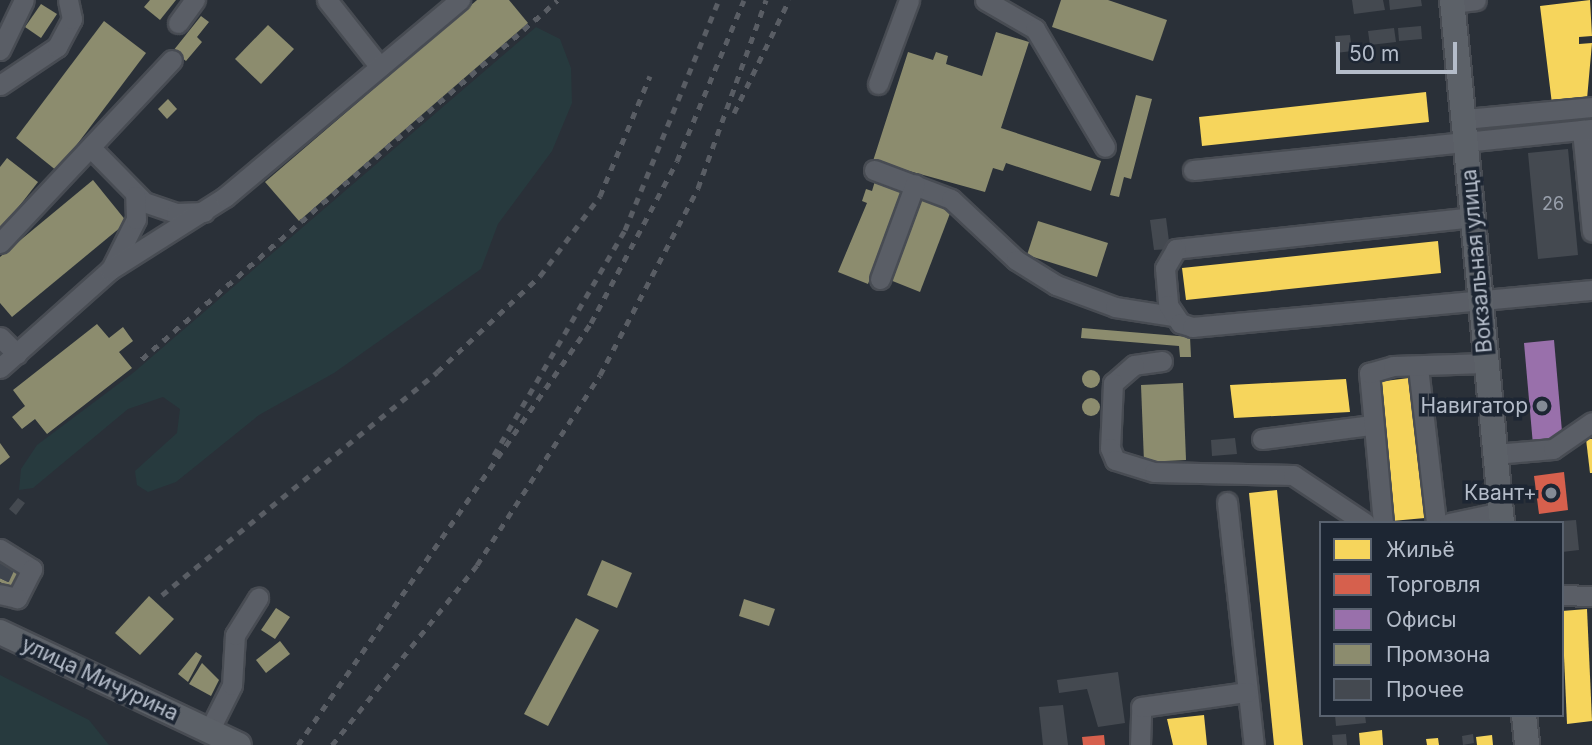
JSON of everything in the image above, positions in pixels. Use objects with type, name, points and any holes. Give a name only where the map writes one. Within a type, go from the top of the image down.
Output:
[{"type":"main road","name":"Вокзальная улица","points":[[1460,1],[1466,131],[1501,517]]},
{"type":"main road","name":"улица Мичурина","points":[[0,632],[239,745]]},
{"type":"main road","points":[[1524,717],[1527,745]]},
{"type":"street","points":[[0,50],[24,0]]},
{"type":"street","points":[[0,85],[57,47],[72,19],[68,0]]},
{"type":"street","points":[[178,23],[195,0]]},
{"type":"street","points":[[327,0],[380,67]]},
{"type":"street","points":[[0,368],[110,271],[205,211],[460,0]]},
{"type":"street","points":[[878,85],[909,0]]},
{"type":"street","points":[[985,0],[1035,29],[1105,148]]},
{"type":"street","points":[[0,243],[92,149],[172,60]]},
{"type":"street","points":[[1193,170],[1466,131],[1592,107]]},
{"type":"street","points":[[1466,131],[1587,129],[1592,233]]},
{"type":"street","points":[[92,149],[135,196],[176,213],[205,211]]},
{"type":"street","points":[[874,170],[951,199],[1016,260],[1056,285],[1115,307],[1173,316],[1192,327],[1592,289]]},
{"type":"street","points":[[880,279],[915,184]]},
{"type":"street","points":[[110,271],[136,219],[135,196]]},
{"type":"street","points":[[1173,316],[1165,268],[1176,249],[1474,217]]},
{"type":"street","points":[[0,337],[17,354]]},
{"type":"street","points":[[1162,361],[1134,365],[1113,383],[1110,448],[1115,460],[1154,472],[1293,475],[1362,521]]},
{"type":"street","points":[[1383,521],[1371,425],[1369,373],[1486,363]]},
{"type":"street","points":[[1418,367],[1436,521]]},
{"type":"street","points":[[1495,454],[1553,449],[1592,422]]},
{"type":"street","points":[[1262,439],[1371,425]]},
{"type":"street","points":[[1227,502],[1254,745]]},
{"type":"street","points":[[1466,521],[1501,517]]},
{"type":"street","points":[[0,594],[17,598],[32,573],[30,563],[6,556]]},
{"type":"street","points":[[1564,594],[1592,596]]},
{"type":"street","points":[[209,731],[232,685],[235,635],[258,598]]},
{"type":"street","points":[[1140,745],[1141,707],[1247,692]]},
{"type":"green space","points":[[536,27],[560,39],[571,68],[572,103],[552,151],[498,224],[481,269],[334,373],[259,415],[176,482],[148,492],[137,485],[135,471],[177,433],[180,409],[163,397],[128,409],[33,488],[19,490],[21,469],[37,445],[133,373]]},
{"type":"green space","points":[[0,675],[89,720],[109,745],[0,745]]},
{"type":"building: Жильё","points":[[1590,0],[1592,36],[1579,37],[1579,44],[1592,43],[1587,99],[1552,104],[1540,6]]},
{"type":"building: Жильё","points":[[1426,92],[1429,122],[1202,146],[1199,117]]},
{"type":"building: Жильё","points":[[1438,241],[1441,273],[1186,300],[1182,268]]},
{"type":"building: Жильё","points":[[1409,378],[1425,518],[1392,521],[1377,382]]},
{"type":"building: Жильё","points":[[1346,379],[1350,412],[1234,418],[1230,385]]},
{"type":"building: Жильё","points":[[1586,439],[1592,439],[1592,473],[1590,473]]},
{"type":"building: Жильё","points":[[1277,490],[1303,745],[1274,745],[1249,493]]},
{"type":"building: Жильё","points":[[1587,609],[1592,721],[1567,724],[1564,611]]},
{"type":"building: Жильё","points":[[1204,715],[1207,745],[1173,745],[1167,719]]},
{"type":"building: Жильё","points":[[1382,730],[1383,745],[1360,745],[1359,733]]},
{"type":"building: Жильё","points":[[1492,735],[1493,745],[1477,745],[1476,737]]},
{"type":"building: Жильё","points":[[1438,738],[1439,745],[1427,745],[1426,739]]},
{"type":"building: Торговля","name":"Квант+","points":[[1564,472],[1568,510],[1539,514],[1534,476]]},
{"type":"building: Торговля","points":[[1104,735],[1105,745],[1083,745],[1082,737]]},
{"type":"building: Офисы","points":[[1554,340],[1563,443],[1533,445],[1524,343]]},
{"type":"building: Промзона","points":[[150,0],[176,0],[160,20],[144,7]]},
{"type":"building: Промзона","points":[[477,0],[509,0],[528,23],[299,221],[265,182]]},
{"type":"building: Промзона","points":[[1061,0],[1108,0],[1167,20],[1153,61],[1052,27]]},
{"type":"building: Промзона","points":[[41,4],[57,14],[41,38],[25,27]]},
{"type":"building: Промзона","points":[[201,16],[209,22],[197,37],[202,42],[186,61],[173,51]]},
{"type":"building: Промзона","points":[[104,21],[146,53],[57,171],[16,138]]},
{"type":"building: Промзона","points":[[268,25],[294,49],[261,84],[235,59]]},
{"type":"building: Промзона","points":[[996,32],[1029,42],[1001,128],[1101,161],[1091,191],[1006,163],[1003,171],[993,168],[985,192],[873,161],[908,52],[933,60],[936,52],[948,56],[946,64],[982,76]]},
{"type":"building: Промзона","points":[[1136,95],[1152,99],[1131,179],[1124,177],[1119,197],[1110,195]]},
{"type":"building: Промзона","points":[[168,99],[177,109],[167,119],[158,109]]},
{"type":"building: Промзона","points":[[7,158],[38,182],[0,231],[0,167]]},
{"type":"building: Промзона","points":[[93,180],[127,222],[12,317],[0,303],[0,257]]},
{"type":"building: Промзона","points":[[875,181],[902,191],[868,284],[838,272],[867,203],[862,201],[866,189],[872,191]]},
{"type":"building: Промзона","points":[[922,197],[952,208],[920,292],[890,280]]},
{"type":"building: Промзона","points":[[1038,221],[1108,243],[1097,277],[1027,255]]},
{"type":"building: Промзона","points":[[97,324],[109,338],[123,327],[133,341],[119,352],[132,368],[47,434],[35,419],[22,429],[12,417],[25,406],[13,390]]},
{"type":"building: Промзона","points":[[1082,328],[1190,337],[1191,357],[1180,357],[1179,346],[1081,338]]},
{"type":"building: Промзона","points":[[1091,370],[1097,373],[1100,379],[1097,385],[1091,388],[1085,385],[1082,379],[1085,373]]},
{"type":"building: Промзона","points":[[1183,383],[1186,460],[1144,462],[1141,385]]},
{"type":"building: Промзона","points":[[1091,398],[1097,401],[1100,407],[1097,413],[1091,416],[1085,413],[1082,407],[1085,401]]},
{"type":"building: Промзона","points":[[0,443],[10,457],[0,465]]},
{"type":"building: Промзона","points":[[602,560],[632,573],[617,608],[587,595]]},
{"type":"building: Промзона","points":[[0,563],[27,576],[20,592],[0,582]]},
{"type":"building: Промзона","points":[[149,596],[174,619],[140,655],[115,633]]},
{"type":"building: Промзона","points":[[744,599],[775,609],[769,626],[739,616]]},
{"type":"building: Промзона","points":[[276,608],[290,617],[275,639],[261,630]]},
{"type":"building: Промзона","points":[[576,618],[599,630],[548,726],[524,714]]},
{"type":"building: Промзона","points":[[280,641],[290,654],[266,673],[256,660]]},
{"type":"building: Промзона","points":[[196,652],[202,656],[188,682],[178,674]]},
{"type":"building: Промзона","points":[[202,663],[219,680],[211,696],[189,684]]},
{"type":"building: Прочее","points":[[1352,0],[1383,0],[1385,10],[1354,14]]},
{"type":"building: Прочее","points":[[1389,0],[1421,0],[1422,6],[1390,10]]},
{"type":"building: Прочее","points":[[1421,26],[1422,39],[1399,41],[1398,28]]},
{"type":"building: Прочее","points":[[1394,28],[1396,42],[1370,45],[1368,31]]},
{"type":"building: Прочее","points":[[1350,35],[1352,51],[1336,53],[1335,36]]},
{"type":"building: Прочее","points":[[1568,149],[1578,255],[1538,259],[1528,153]]},
{"type":"building: Прочее","points":[[1166,218],[1170,249],[1154,250],[1150,220]]},
{"type":"building: Прочее","points":[[1235,438],[1237,454],[1212,456],[1211,440]]},
{"type":"building: Прочее","points":[[18,498],[25,503],[16,515],[9,509]]},
{"type":"building: Прочее","points":[[1576,520],[1579,550],[1564,552],[1562,521]]},
{"type":"building: Прочее","points":[[1118,672],[1125,723],[1098,727],[1087,689],[1059,693],[1057,680]]},
{"type":"building: Прочее","points":[[1063,705],[1068,745],[1043,745],[1039,707]]},
{"type":"building: Прочее","points":[[1335,717],[1365,717],[1366,723],[1336,726]]},
{"type":"building: Прочее","points":[[1346,734],[1347,745],[1333,745],[1332,735]]},
{"type":"building: Прочее","points":[[1473,734],[1474,743],[1463,745],[1462,736]]},
{"type":"tunnel","points":[[0,578],[6,565]]},
{"type":"railway","points":[[142,359],[558,0]]},
{"type":"railway","points":[[494,455],[625,230],[719,0]]},
{"type":"railway","points":[[298,745],[591,323],[677,161],[744,0]]},
{"type":"railway","points":[[332,745],[477,565],[600,375],[698,188],[766,0]]},
{"type":"railway","points":[[734,113],[789,0]]},
{"type":"railway","points":[[162,595],[437,372],[540,276],[600,196],[650,76]]},
{"type":"place","name":"Навигатор","points":[[1542,406]]},
{"type":"place","name":"Квант+","points":[[1551,493]]}]
